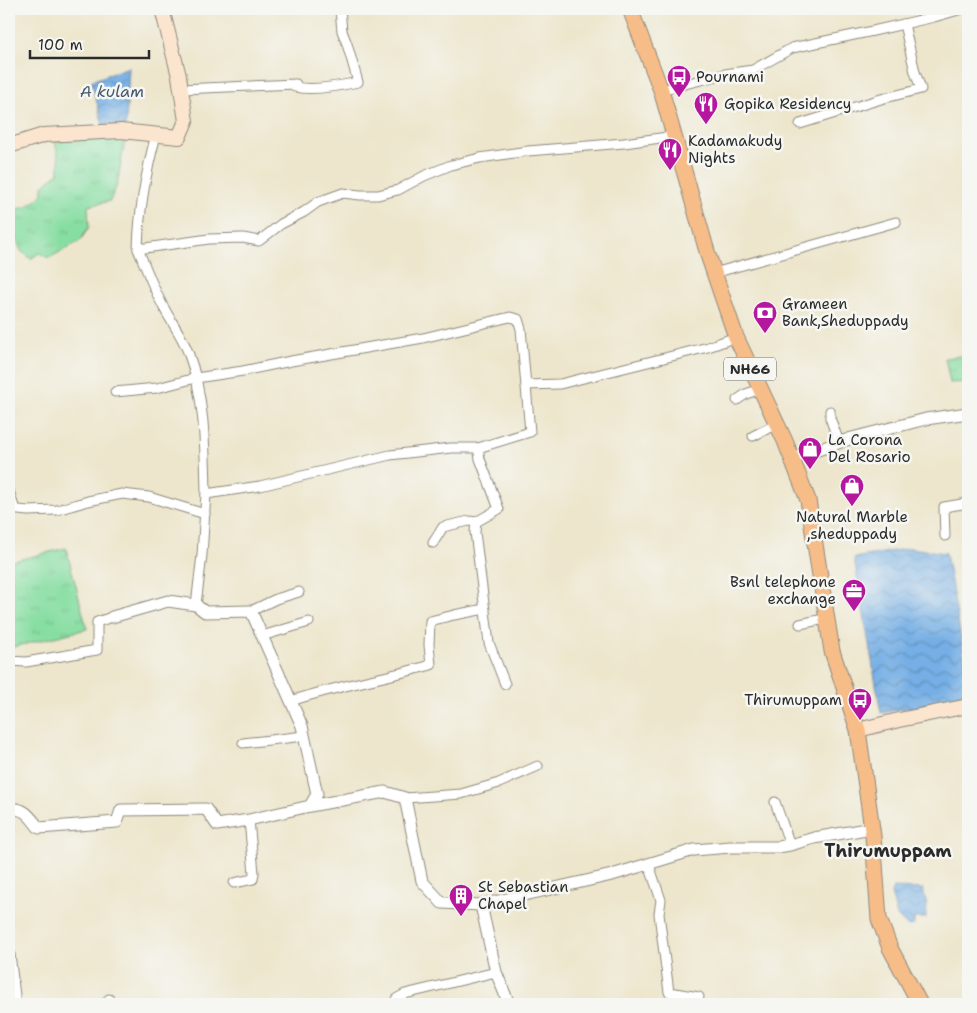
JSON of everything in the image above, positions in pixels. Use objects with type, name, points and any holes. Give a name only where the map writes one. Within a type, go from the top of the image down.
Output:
[{"type":"highway","name":"NH66","points":[[630,9],[661,90],[714,273],[736,337],[777,424],[808,500],[832,651],[858,730],[872,828],[879,919],[890,948],[920,1004]]},
{"type":"main road","points":[[9,146],[44,135],[121,131],[179,137],[186,121],[181,89],[162,9]]},
{"type":"main road","points":[[858,730],[968,706]]},
{"type":"street","points":[[181,89],[296,84],[296,87],[300,88],[324,88],[358,82],[342,31],[340,9]]},
{"type":"street","points":[[661,90],[725,74],[753,70],[792,48],[874,31],[962,9]]},
{"type":"street","points":[[800,124],[881,99],[921,89],[915,72],[904,24]]},
{"type":"street","points":[[156,135],[147,168],[141,204],[138,249],[163,308],[185,345],[196,378],[202,412],[206,494],[196,605]]},
{"type":"street","points":[[138,249],[209,239],[243,238],[259,241],[281,224],[318,202],[343,193],[378,195],[398,190],[424,176],[451,165],[480,158],[528,151],[624,144],[675,136]]},
{"type":"street","points":[[714,273],[896,222]]},
{"type":"street","points":[[115,392],[157,388],[196,378],[423,338],[510,317],[518,320],[521,329],[530,432],[478,448],[451,448],[390,455],[260,486],[206,494]]},
{"type":"street","points":[[526,385],[560,384],[708,347],[736,337]]},
{"type":"street","points":[[737,400],[746,394],[760,389]]},
{"type":"street","points":[[830,411],[830,418],[838,442]]},
{"type":"street","points":[[792,459],[852,438],[926,419],[968,413]]},
{"type":"street","points":[[753,436],[777,424]]},
{"type":"street","points":[[433,543],[443,527],[469,521],[476,522],[499,509],[480,459],[478,448]]},
{"type":"street","points":[[9,491],[12,510],[57,510],[122,494],[149,497],[205,514]]},
{"type":"street","points":[[946,536],[944,506],[968,503]]},
{"type":"street","points":[[476,522],[475,532],[489,642],[505,684]]},
{"type":"street","points":[[9,661],[26,662],[97,650],[97,622],[168,601],[196,605],[205,612],[251,611],[276,599],[299,592]]},
{"type":"street","points":[[291,701],[327,690],[367,682],[431,665],[430,622],[454,614],[485,609]]},
{"type":"street","points":[[251,611],[302,726],[317,794],[310,806]]},
{"type":"street","points":[[800,624],[819,620],[828,623]]},
{"type":"street","points":[[262,636],[309,622]]},
{"type":"street","points":[[243,743],[304,736]]},
{"type":"street","points":[[9,809],[17,808],[26,813],[39,828],[117,822],[121,810],[206,810],[217,825],[385,792],[405,798],[461,794],[499,783],[538,766]]},
{"type":"street","points":[[405,798],[422,881],[442,903],[481,905],[612,875],[694,850],[730,846],[778,847],[814,838],[872,828]]},
{"type":"street","points":[[775,802],[790,845]]},
{"type":"street","points":[[234,883],[253,879],[249,820]]},
{"type":"street","points":[[649,865],[661,900],[659,914],[669,992],[699,997]]},
{"type":"street","points":[[481,905],[496,972],[509,1004]]},
{"type":"street","points":[[9,954],[16,1004]]},
{"type":"street","points":[[396,1004],[396,998],[405,994],[496,972]]},
{"type":"street","points":[[104,1004],[109,999],[110,1004]]},
{"type":"green space","points":[[102,138],[125,140],[117,185],[110,201],[88,206],[89,227],[80,241],[49,258],[39,253],[31,259],[21,251],[15,236],[9,231],[9,210],[23,208],[36,201],[43,194],[43,186],[59,173],[59,160],[55,141]]},
{"type":"green space","points":[[968,355],[968,382],[950,383],[945,358]]},
{"type":"green space","points":[[66,548],[87,629],[9,648],[9,562]]},
{"type":"water","name":"A kulam","points":[[129,67],[125,127],[103,125],[91,81]]},
{"type":"water","points":[[910,548],[946,553],[968,678],[968,697],[881,713],[854,558]]},
{"type":"water","points":[[893,888],[923,889],[927,905],[926,918],[914,918],[914,925],[907,926],[897,916],[891,893]]},
{"type":"place","name":"Pournami","points":[[679,98]]},
{"type":"place","name":"Gopika Residency","points":[[706,125]]},
{"type":"place","name":"Kadamakudy Nights","points":[[670,171]]},
{"type":"place","name":"Grameen Bank,Sheduppady","points":[[765,334]]},
{"type":"place","name":"La Corona Del Rosario","points":[[810,470]]},
{"type":"place","name":"Natural Marble ,sheduppady","points":[[852,507]]},
{"type":"place","name":"Bsnl telephone exchange","points":[[854,612]]},
{"type":"place","name":"Thirumuppam","points":[[860,721]]},
{"type":"place","name":"St Sebastian Chapel","points":[[461,917]]},
{"type":"district","name":"Thirumuppam","points":[[888,851]]}]
